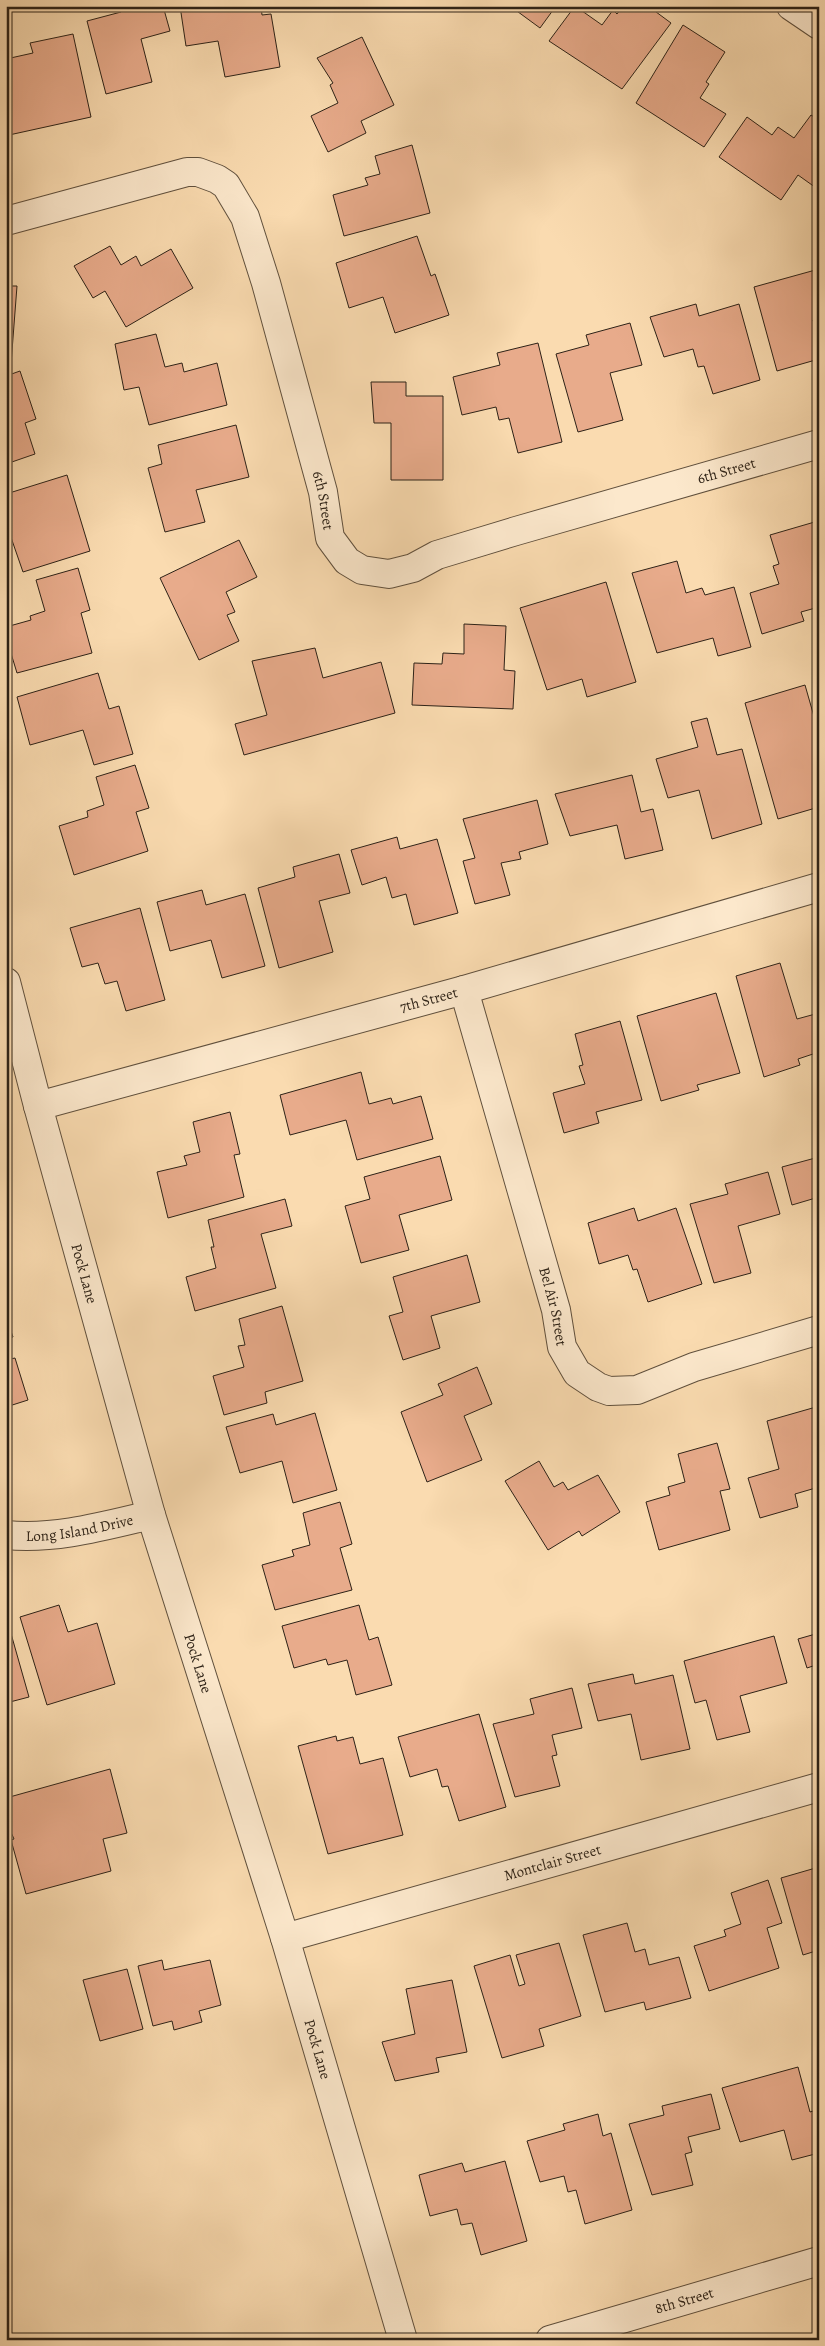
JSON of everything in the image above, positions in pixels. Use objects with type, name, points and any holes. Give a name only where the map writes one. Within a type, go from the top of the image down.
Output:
[{"type":"street","points":[[791,6],[819,26]]},
{"type":"street","name":"6th Street","points":[[6,221],[187,172],[198,172],[217,179],[226,185],[245,218],[266,283],[322,492],[330,538],[347,561],[362,570],[389,574],[413,568],[437,555],[507,533],[819,444]]},
{"type":"street","name":"7th Street","points":[[38,1106],[464,990],[819,887]]},
{"type":"street","name":"Pock Lane","points":[[6,982],[38,1106],[151,1515],[285,1938],[403,2340]]},
{"type":"street","name":"Bel Air Street","points":[[464,990],[556,1310],[562,1347],[577,1373],[598,1387],[609,1391],[637,1390],[694,1367],[819,1330]]},
{"type":"street","name":"Long Island Drive","points":[[6,1535],[25,1537],[86,1531],[151,1515]]},
{"type":"street","name":"Montclair Street","points":[[285,1938],[819,1787]]},
{"type":"street","name":"8th Street","points":[[550,2340],[819,2261]]},
{"type":"building","points":[[119,6],[163,6],[170,31],[141,39],[152,82],[106,94],[87,21],[121,12]]},
{"type":"building","points":[[180,6],[261,6],[262,15],[271,14],[280,67],[225,77],[218,41],[186,46]]},
{"type":"building","points":[[510,6],[556,6],[540,28]]},
{"type":"building","points":[[575,6],[602,25],[613,10],[617,14],[623,6],[648,6],[671,23],[622,89],[549,41]]},
{"type":"building","points":[[683,25],[725,52],[706,82],[709,84],[700,98],[726,114],[704,147],[636,103]]},
{"type":"building","points":[[73,34],[91,117],[9,135],[6,125],[6,59],[33,53],[30,43]]},
{"type":"building","points":[[362,37],[394,105],[361,121],[366,133],[328,152],[311,116],[338,103],[330,85],[333,83],[317,58]]},
{"type":"building","points":[[811,115],[819,120],[819,190],[798,175],[781,200],[719,157],[747,117],[772,135],[778,127],[794,138]]},
{"type":"building","points":[[412,145],[430,213],[344,236],[333,195],[368,185],[365,178],[380,174],[375,156]]},
{"type":"building","points":[[417,236],[431,276],[435,274],[449,315],[395,333],[383,297],[349,308],[336,263]]},
{"type":"building","points":[[110,246],[121,265],[136,256],[141,266],[171,249],[193,288],[126,327],[105,291],[93,298],[74,266]]},
{"type":"building","points":[[819,269],[819,319],[813,320],[819,339],[819,359],[777,371],[754,287]]},
{"type":"building","points":[[6,286],[17,286],[11,364],[6,363]]},
{"type":"building","points":[[696,304],[699,316],[739,304],[760,380],[713,394],[704,366],[698,367],[693,349],[664,357],[650,317]]},
{"type":"building","points":[[630,323],[642,365],[610,373],[623,420],[578,432],[556,354],[589,345],[586,335]]},
{"type":"building","points":[[156,334],[165,367],[182,363],[184,372],[217,363],[227,405],[149,425],[139,387],[124,390],[115,344]]},
{"type":"building","points":[[538,343],[562,442],[518,453],[509,418],[499,420],[496,407],[462,415],[453,377],[500,365],[497,353]]},
{"type":"building","points":[[20,371],[36,419],[25,423],[35,454],[6,464],[6,376]]},
{"type":"building","points":[[371,382],[406,382],[406,396],[443,396],[443,480],[391,480],[391,423],[374,423]]},
{"type":"building","points":[[236,425],[249,477],[196,490],[205,522],[165,532],[148,468],[162,464],[158,445]]},
{"type":"building","points":[[67,475],[90,551],[23,572],[6,523],[6,494]]},
{"type":"building","points":[[818,521],[819,607],[801,612],[804,621],[762,634],[750,593],[779,584],[773,566],[779,564],[770,535]]},
{"type":"building","points":[[239,540],[257,577],[226,592],[235,612],[227,615],[239,641],[199,660],[160,578]]},
{"type":"building","points":[[677,561],[686,593],[702,588],[705,595],[734,587],[751,647],[718,656],[713,638],[657,653],[632,573]]},
{"type":"building","points":[[78,568],[90,610],[81,613],[92,653],[17,673],[6,637],[6,627],[31,620],[30,616],[45,611],[36,580]]},
{"type":"building","points":[[606,582],[636,682],[587,697],[582,679],[547,690],[520,608]]},
{"type":"building","points":[[464,624],[506,626],[504,670],[515,671],[513,709],[412,705],[414,663],[442,664],[443,653],[464,654]]},
{"type":"building","points":[[315,648],[323,678],[381,662],[395,713],[244,755],[235,724],[267,715],[252,661]]},
{"type":"building","points":[[98,673],[109,709],[119,706],[133,754],[94,765],[83,730],[30,745],[17,697]]},
{"type":"building","points":[[805,685],[815,720],[819,718],[819,807],[778,819],[745,703]]},
{"type":"building","points":[[707,718],[717,755],[742,749],[762,824],[712,839],[699,790],[668,798],[656,759],[698,747],[691,722]]},
{"type":"building","points":[[135,765],[149,808],[136,812],[148,851],[74,875],[59,826],[88,817],[87,811],[104,805],[96,777]]},
{"type":"building","points":[[632,775],[641,812],[653,809],[663,850],[625,859],[617,825],[570,836],[555,794]]},
{"type":"building","points":[[537,800],[548,844],[519,852],[521,859],[501,863],[510,895],[475,904],[463,861],[475,858],[463,819]]},
{"type":"building","points":[[397,837],[400,849],[437,839],[458,913],[414,925],[406,894],[392,898],[386,877],[362,885],[351,850]]},
{"type":"building","points":[[339,854],[350,893],[319,901],[333,952],[279,968],[258,888],[295,877],[293,867]]},
{"type":"building","points":[[202,890],[206,905],[245,894],[265,966],[222,978],[211,940],[170,951],[157,902]]},
{"type":"building","points":[[140,908],[165,1000],[126,1011],[117,981],[105,984],[98,963],[82,967],[70,928]]},
{"type":"building","points":[[780,963],[797,1019],[819,1013],[819,1052],[798,1059],[800,1065],[764,1077],[736,976]]},
{"type":"building","points":[[716,993],[740,1073],[697,1085],[699,1090],[661,1101],[637,1016]]},
{"type":"building","points":[[620,1021],[642,1100],[596,1112],[599,1123],[564,1133],[553,1093],[585,1084],[579,1066],[583,1065],[575,1034]]},
{"type":"building","points":[[361,1072],[369,1104],[391,1098],[393,1104],[421,1096],[433,1139],[357,1160],[346,1120],[290,1135],[280,1095]]},
{"type":"building","points":[[230,1112],[240,1154],[234,1155],[244,1197],[168,1218],[157,1172],[187,1165],[184,1156],[200,1152],[193,1122]]},
{"type":"building","points":[[440,1156],[452,1200],[399,1215],[409,1250],[361,1263],[345,1206],[370,1199],[364,1177]]},
{"type":"building","points":[[819,1157],[819,1197],[792,1205],[782,1167]]},
{"type":"building","points":[[768,1172],[780,1214],[738,1226],[751,1273],[714,1283],[690,1204],[728,1194],[725,1184]]},
{"type":"building","points":[[285,1199],[292,1226],[261,1234],[276,1288],[195,1311],[186,1277],[216,1268],[208,1220]]},
{"type":"building","points":[[634,1208],[638,1221],[676,1208],[702,1284],[648,1302],[637,1269],[633,1270],[628,1255],[599,1264],[588,1223]]},
{"type":"building","points":[[467,1255],[480,1302],[431,1316],[440,1348],[403,1360],[389,1316],[403,1312],[393,1277]]},
{"type":"building","points":[[282,1306],[303,1381],[265,1392],[267,1403],[224,1415],[213,1376],[244,1367],[238,1346],[245,1345],[239,1319]]},
{"type":"building","points":[[6,1316],[13,1337],[6,1339]]},
{"type":"building","points":[[15,1358],[28,1400],[6,1407],[6,1360]]},
{"type":"building","points":[[477,1367],[492,1404],[464,1416],[482,1460],[427,1482],[401,1412],[443,1395],[438,1384]]},
{"type":"building","points":[[816,1407],[819,1419],[819,1487],[795,1494],[798,1507],[760,1518],[748,1478],[779,1469],[767,1421]]},
{"type":"building","points":[[315,1413],[337,1490],[293,1503],[282,1461],[240,1473],[226,1427],[273,1414],[276,1425]]},
{"type":"building","points":[[717,1443],[730,1489],[720,1491],[730,1530],[659,1550],[646,1502],[670,1495],[668,1487],[685,1482],[678,1454]]},
{"type":"building","points":[[539,1461],[554,1487],[563,1482],[568,1490],[598,1475],[620,1512],[582,1536],[579,1531],[548,1550],[505,1481]]},
{"type":"building","points":[[340,1502],[352,1544],[340,1548],[352,1590],[275,1610],[262,1565],[294,1556],[292,1550],[310,1545],[303,1513]]},
{"type":"building","points":[[59,1605],[68,1632],[97,1623],[115,1684],[47,1705],[20,1617]]},
{"type":"building","points":[[359,1605],[369,1640],[378,1637],[392,1685],[356,1695],[347,1660],[328,1665],[326,1659],[294,1668],[282,1626]]},
{"type":"building","points":[[6,1616],[29,1697],[6,1703]]},
{"type":"building","points":[[819,1633],[819,1664],[807,1668],[798,1639]]},
{"type":"building","points":[[774,1636],[787,1683],[740,1696],[750,1732],[717,1740],[706,1700],[695,1703],[684,1661]]},
{"type":"building","points":[[633,1674],[635,1684],[673,1675],[690,1749],[641,1760],[631,1714],[598,1721],[588,1684]]},
{"type":"building","points":[[572,1688],[582,1728],[552,1735],[557,1755],[552,1756],[560,1786],[515,1797],[493,1724],[534,1714],[530,1699]]},
{"type":"building","points":[[479,1714],[506,1807],[459,1821],[448,1786],[442,1787],[437,1769],[410,1777],[398,1737]]},
{"type":"building","points":[[336,1736],[337,1741],[353,1737],[360,1764],[383,1758],[403,1835],[328,1854],[298,1746]]},
{"type":"building","points":[[110,1769],[127,1833],[103,1839],[111,1871],[26,1894],[11,1840],[14,1839],[6,1821],[6,1798]]},
{"type":"building","points":[[819,1867],[819,1950],[803,1955],[781,1878]]},
{"type":"building","points":[[768,1880],[782,1923],[767,1928],[779,1968],[709,1991],[694,1946],[726,1936],[724,1930],[741,1924],[731,1893]]},
{"type":"building","points":[[627,1923],[635,1952],[645,1949],[649,1965],[679,1957],[691,1998],[646,2010],[644,2002],[605,2012],[583,1935]]},
{"type":"building","points":[[559,1943],[581,2016],[539,2029],[544,2046],[502,2058],[474,1966],[510,1955],[519,1986],[525,1984],[516,1955]]},
{"type":"building","points":[[162,1960],[164,1970],[210,1960],[221,2005],[199,2011],[202,2022],[174,2030],[172,2021],[153,2026],[138,1966]]},
{"type":"building","points":[[127,1969],[143,2029],[100,2041],[83,1980]]},
{"type":"building","points":[[452,1980],[467,2052],[436,2058],[439,2072],[395,2081],[382,2042],[415,2034],[406,1989]]},
{"type":"building","points":[[798,2067],[810,2112],[819,2109],[819,2153],[792,2160],[784,2130],[740,2142],[722,2088]]},
{"type":"building","points":[[711,2094],[720,2129],[688,2137],[692,2152],[685,2154],[693,2185],[652,2195],[629,2124],[664,2115],[662,2106]]},
{"type":"building","points":[[598,2114],[603,2136],[611,2133],[632,2210],[585,2224],[576,2190],[568,2192],[564,2176],[540,2182],[527,2141],[565,2130],[563,2124]]},
{"type":"building","points":[[505,2161],[527,2241],[481,2255],[472,2223],[461,2225],[457,2209],[430,2216],[419,2175],[462,2163],[465,2172]]}]
